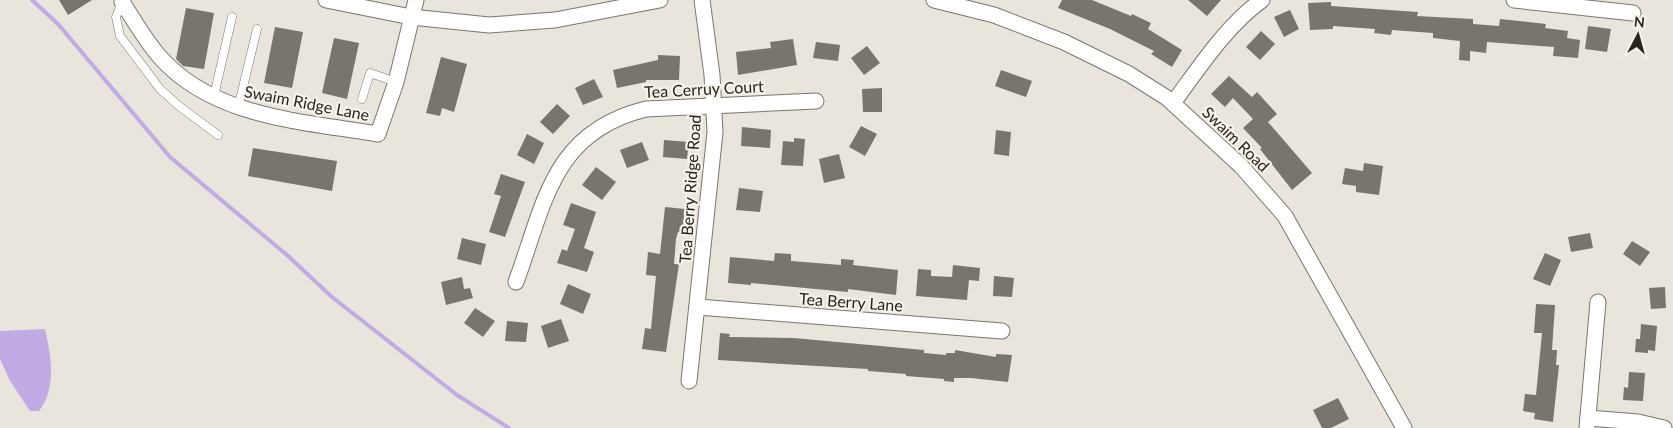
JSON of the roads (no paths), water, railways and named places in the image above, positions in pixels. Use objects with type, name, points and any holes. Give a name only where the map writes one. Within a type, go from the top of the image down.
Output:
[{"type":"street","points":[[326,0],[411,17],[489,25],[555,20],[660,0]]},
{"type":"street","name":"Swaim Ridge Lane","points":[[122,1],[158,56],[189,84],[238,108],[378,134],[396,82],[416,0]]},
{"type":"street","name":"Tea Berry Ridge Road","points":[[689,381],[716,132],[702,0]]},
{"type":"street","name":"Swaim Road","points":[[934,0],[994,15],[1064,42],[1129,74],[1173,103],[1241,166],[1286,216],[1404,428]]},
{"type":"street","points":[[1173,103],[1205,59],[1252,8],[1262,0]]},
{"type":"street","points":[[1514,0],[1633,13]]},
{"type":"street","name":"Tea Cerruy Court","points":[[516,282],[548,191],[562,161],[600,125],[625,114],[646,109],[816,101]]},
{"type":"street","points":[[1598,302],[1587,423],[1638,422],[1664,428]]},
{"type":"street","name":"Tea Berry Lane","points":[[698,308],[1002,331]]},
{"type":"lane","points":[[122,1],[116,17],[120,36],[160,89],[179,106],[218,135]]},
{"type":"lane","points":[[214,96],[232,17]]},
{"type":"lane","points":[[238,108],[257,29]]},
{"type":"lane","points":[[362,99],[370,73],[396,82]]},
{"type":"waterway","points":[[32,0],[58,24],[170,157],[287,255],[332,297],[457,395],[509,428]]}]
